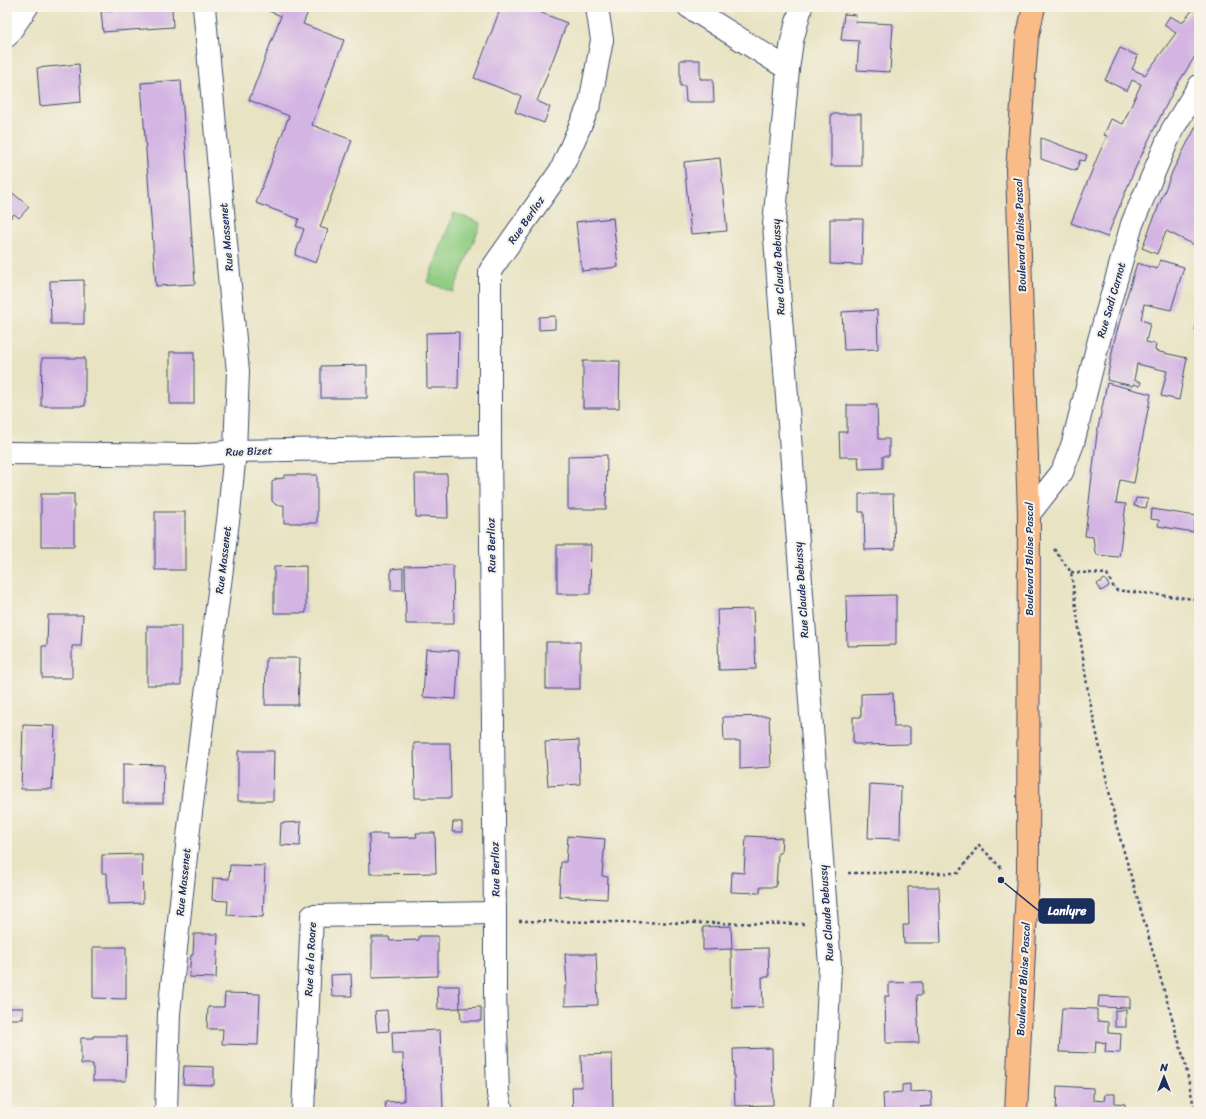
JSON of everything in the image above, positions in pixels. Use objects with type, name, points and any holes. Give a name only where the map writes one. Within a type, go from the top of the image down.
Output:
[{"type":"main road","name":"Boulevard Blaise Pascal","points":[[1016,1112],[1028,870],[1029,514],[1017,170],[1027,39],[1034,7]]},
{"type":"street","points":[[7,36],[27,7]]},
{"type":"street","name":"Rue Massenet","points":[[166,1112],[169,1013],[189,828],[229,513],[235,451],[238,372],[204,7]]},
{"type":"street","name":"Rue Berlioz","points":[[502,1112],[498,1094],[495,992],[490,446],[490,271],[561,170],[590,103],[602,40],[597,7]]},
{"type":"street","points":[[689,7],[788,69]]},
{"type":"street","name":"Rue Claude Debussy","points":[[801,7],[792,41],[788,69],[774,225],[830,965],[825,1069],[821,1112]]},
{"type":"street","name":"Rue Sadi Carnot","points":[[1029,514],[1062,472],[1073,443],[1099,340],[1132,224],[1172,130],[1199,86]]},
{"type":"street","name":"Rue Bizet","points":[[7,453],[197,455],[235,451],[490,446]]},
{"type":"street","name":"Rue de la Roare","points":[[303,1112],[312,916],[495,917]]},
{"type":"path","points":[[1195,599],[1115,590],[1107,574],[1071,572],[1088,692],[1116,824],[1185,1063],[1195,1112]]},
{"type":"path","points":[[822,872],[958,872],[979,845],[1004,870],[1028,870]]},
{"type":"path","points":[[495,917],[826,925]]},
{"type":"green space","points":[[454,213],[481,223],[453,292],[427,282]]},
{"type":"building","points":[[172,7],[173,27],[103,32],[101,11]]},
{"type":"building","points":[[259,7],[310,7],[303,24],[344,40],[312,125],[352,140],[320,227],[328,230],[316,263],[295,255],[304,229],[296,226],[299,219],[256,203],[289,116],[249,100],[281,16]]},
{"type":"building","points":[[501,7],[527,7],[567,23],[537,101],[550,107],[544,123],[515,112],[521,96],[474,78]]},
{"type":"building","points":[[1195,7],[1199,7],[1199,50],[1175,88],[1151,135],[1134,171],[1107,237],[1071,223],[1107,136],[1104,135],[1111,119],[1123,124],[1141,84],[1132,80],[1127,91],[1105,80],[1120,48],[1138,56],[1132,69],[1145,75],[1176,33],[1164,25],[1170,16],[1182,23]]},
{"type":"building","points":[[844,14],[856,15],[855,22],[893,24],[890,72],[857,70],[859,41],[841,40]]},
{"type":"building","points":[[680,60],[700,60],[700,79],[713,79],[714,102],[686,102],[685,86],[680,86]]},
{"type":"building","points":[[79,64],[81,102],[40,106],[37,68]]},
{"type":"building","points":[[181,80],[195,284],[156,286],[141,83]]},
{"type":"building","points":[[831,114],[861,114],[861,166],[831,166]]},
{"type":"building","points":[[1199,121],[1199,247],[1166,231],[1157,254],[1142,248],[1173,170]]},
{"type":"building","points":[[1041,138],[1087,155],[1085,161],[1080,160],[1076,171],[1041,159]]},
{"type":"building","points":[[720,158],[727,231],[691,234],[684,162]]},
{"type":"building","points":[[7,188],[29,207],[19,218],[14,214],[7,222]]},
{"type":"building","points":[[613,218],[618,267],[582,271],[576,222]]},
{"type":"building","points":[[830,219],[863,219],[862,265],[830,264]]},
{"type":"building","points":[[1160,260],[1184,267],[1171,310],[1144,304],[1141,320],[1150,323],[1146,342],[1156,344],[1155,351],[1187,358],[1179,400],[1161,396],[1167,371],[1137,364],[1134,380],[1141,382],[1140,386],[1133,384],[1133,386],[1107,380],[1114,342],[1137,263],[1157,269]]},
{"type":"building","points":[[84,280],[84,324],[51,324],[50,281]]},
{"type":"building","points":[[877,310],[878,349],[844,350],[842,312]]},
{"type":"building","points":[[555,316],[555,329],[539,330],[539,317]]},
{"type":"building","points":[[1199,316],[1199,331],[1195,330]]},
{"type":"building","points":[[459,332],[458,388],[427,388],[426,333]]},
{"type":"building","points":[[170,352],[194,352],[194,404],[170,404]]},
{"type":"building","points":[[42,358],[85,358],[85,406],[41,406]]},
{"type":"building","points":[[583,361],[620,361],[619,408],[583,408]]},
{"type":"building","points":[[367,365],[367,398],[321,398],[321,366]]},
{"type":"building","points":[[1107,383],[1151,394],[1134,483],[1120,480],[1116,503],[1126,504],[1119,557],[1097,555],[1095,552],[1093,537],[1085,536],[1097,433]]},
{"type":"building","points":[[847,405],[877,405],[878,439],[889,439],[889,456],[883,456],[883,468],[859,469],[858,457],[840,457],[839,432],[847,432]]},
{"type":"building","points":[[607,455],[606,509],[568,509],[568,456]]},
{"type":"building","points":[[415,474],[447,474],[448,518],[416,517]]},
{"type":"building","points":[[284,475],[317,475],[317,523],[284,523],[284,505],[276,505],[272,501],[272,482],[276,479],[284,478]]},
{"type":"building","points":[[41,494],[74,494],[74,546],[41,546]]},
{"type":"building","points":[[859,494],[893,494],[895,549],[865,550],[864,512],[859,512]]},
{"type":"building","points":[[1136,498],[1148,499],[1146,508],[1134,506]]},
{"type":"building","points":[[1152,509],[1196,516],[1193,532],[1158,526],[1159,520],[1151,519]]},
{"type":"building","points":[[155,512],[185,512],[185,570],[155,570]]},
{"type":"building","points":[[557,545],[591,545],[590,594],[557,594]]},
{"type":"building","points":[[453,565],[454,624],[406,624],[405,566]]},
{"type":"building","points":[[306,566],[306,613],[274,613],[274,567]]},
{"type":"building","points":[[403,568],[403,590],[391,590],[391,569]]},
{"type":"building","points":[[1105,579],[1109,586],[1101,591],[1097,584]]},
{"type":"building","points":[[896,595],[896,645],[847,646],[846,596]]},
{"type":"building","points":[[753,609],[756,669],[719,670],[717,610]]},
{"type":"building","points":[[48,615],[83,615],[81,646],[72,646],[72,678],[42,678],[42,646],[47,646]]},
{"type":"building","points":[[147,626],[181,626],[181,685],[147,685]]},
{"type":"building","points":[[546,642],[580,642],[580,689],[546,689]]},
{"type":"building","points":[[426,649],[459,651],[456,699],[423,697]]},
{"type":"building","points":[[266,658],[300,658],[298,705],[265,705]]},
{"type":"building","points":[[893,693],[894,727],[910,727],[910,744],[853,744],[853,717],[861,717],[861,694]]},
{"type":"building","points":[[769,716],[771,767],[740,769],[740,741],[724,741],[723,717]]},
{"type":"building","points":[[23,725],[55,726],[52,789],[21,789]]},
{"type":"building","points":[[579,740],[580,784],[548,786],[545,742]]},
{"type":"building","points":[[414,743],[450,743],[451,798],[415,798]]},
{"type":"building","points":[[238,751],[274,751],[273,801],[238,801]]},
{"type":"building","points":[[123,764],[164,765],[163,803],[123,803]]},
{"type":"building","points":[[870,784],[901,786],[900,839],[868,838]]},
{"type":"building","points":[[301,822],[300,846],[280,845],[281,823]]},
{"type":"building","points":[[453,822],[462,822],[462,832],[452,832]]},
{"type":"building","points":[[416,833],[435,833],[436,873],[370,874],[369,834],[387,834],[387,838],[417,837]]},
{"type":"building","points":[[568,836],[605,839],[602,876],[608,877],[607,899],[559,896],[561,862],[566,862]]},
{"type":"building","points":[[746,836],[782,838],[781,853],[778,853],[776,887],[760,887],[760,893],[731,892],[732,872],[744,873]]},
{"type":"building","points":[[142,854],[143,903],[108,904],[107,873],[102,873],[102,855]]},
{"type":"building","points":[[230,865],[265,866],[263,917],[227,915],[228,901],[212,900],[213,878],[229,879]]},
{"type":"building","points":[[908,887],[939,887],[941,943],[904,943],[903,925],[909,925]]},
{"type":"building","points":[[731,926],[732,949],[768,948],[769,977],[762,977],[763,1007],[732,1008],[731,949],[703,950],[703,927]]},
{"type":"building","points":[[194,934],[218,934],[216,978],[189,977],[191,955],[193,955]]},
{"type":"building","points":[[419,936],[438,936],[438,976],[372,978],[372,937],[389,937],[390,941],[419,940]]},
{"type":"building","points":[[93,947],[126,947],[126,999],[93,998]]},
{"type":"building","points":[[565,954],[596,954],[598,1005],[565,1006],[565,986],[567,986]]},
{"type":"building","points":[[351,974],[352,996],[332,996],[331,975]]},
{"type":"building","points":[[922,982],[922,995],[917,995],[919,1043],[886,1043],[885,996],[889,996],[889,983]]},
{"type":"building","points":[[437,986],[459,986],[460,1008],[438,1009]]},
{"type":"building","points":[[225,993],[260,994],[258,1045],[222,1044],[223,1029],[207,1029],[208,1007],[224,1007]]},
{"type":"building","points":[[1099,996],[1130,997],[1130,1008],[1098,1007]]},
{"type":"building","points":[[481,1007],[481,1021],[461,1021],[460,1008]]},
{"type":"building","points":[[7,1008],[23,1008],[23,1019],[7,1019]]},
{"type":"building","points":[[1062,1008],[1097,1009],[1097,1021],[1108,1022],[1108,1033],[1121,1034],[1120,1053],[1105,1052],[1106,1043],[1096,1041],[1095,1053],[1059,1052]]},
{"type":"building","points":[[387,1010],[389,1031],[377,1032],[375,1011]]},
{"type":"building","points":[[1115,1010],[1126,1010],[1126,1027],[1115,1027]]},
{"type":"building","points":[[440,1030],[443,1110],[426,1112],[386,1112],[385,1102],[404,1101],[403,1054],[393,1054],[392,1032]]},
{"type":"building","points":[[93,1036],[127,1036],[126,1081],[93,1081],[93,1064],[81,1064],[81,1038],[93,1038]]},
{"type":"building","points":[[772,1048],[773,1105],[735,1106],[733,1049]]},
{"type":"building","points":[[612,1054],[613,1112],[573,1112],[572,1087],[582,1087],[581,1055]]},
{"type":"building","points":[[184,1066],[214,1067],[214,1085],[183,1084]]},
{"type":"building","points":[[910,1084],[910,1092],[931,1091],[932,1106],[920,1107],[920,1112],[884,1112],[883,1094],[902,1092],[902,1085]]},
{"type":"building","points":[[1057,1086],[1093,1088],[1093,1100],[1104,1101],[1105,1094],[1115,1094],[1115,1103],[1125,1104],[1125,1111],[1104,1110],[1104,1112],[1056,1112]]},
{"type":"place","name":"Lanlyre","points":[[1001,880]]}]
